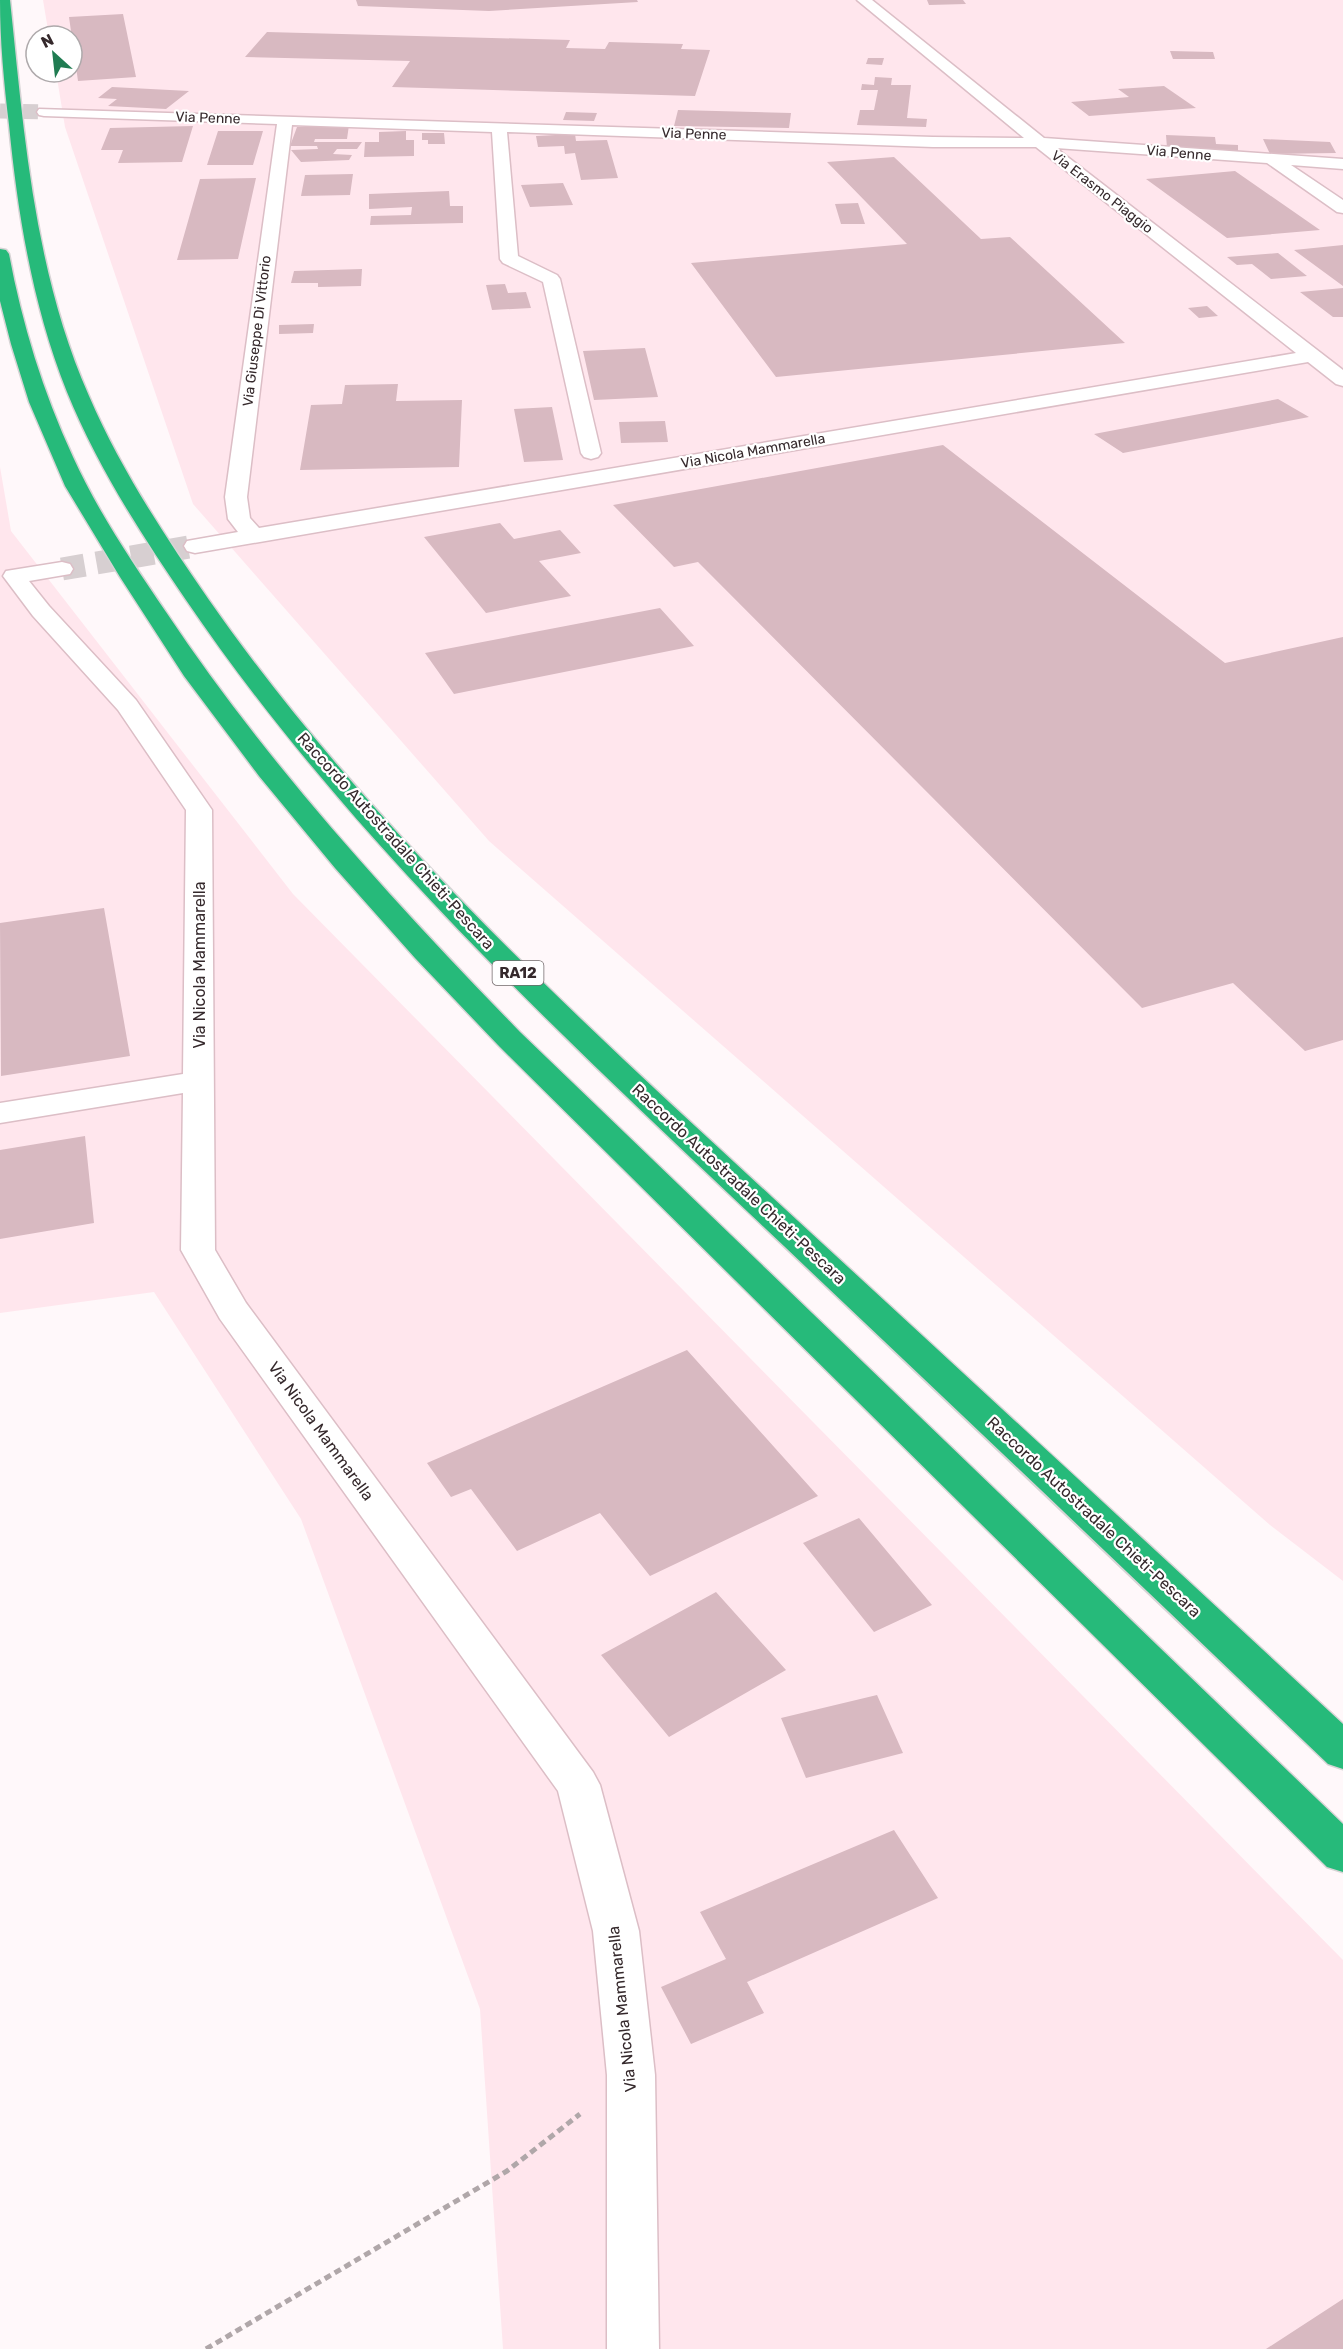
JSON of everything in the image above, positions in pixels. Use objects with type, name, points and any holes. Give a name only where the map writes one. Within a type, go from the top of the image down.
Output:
[{"type":"highway","name":"Raccordo Autostradale Chieti-Pescara","points":[[3,0],[31,226],[43,292],[61,351],[87,415],[117,477],[200,607],[245,668],[340,784],[501,956],[667,1117],[1343,1751]]},
{"type":"highway","name":"RA12","points":[[0,255],[7,298],[27,369],[42,410],[78,490],[156,618],[207,692],[303,814],[369,890],[453,979],[596,1124],[1343,1853]]},
{"type":"street","name":"Via Erasmo Piaggio","points":[[864,0],[1040,143],[1310,356],[1338,372]]},
{"type":"street","name":"Via Penne","points":[[44,112],[933,142],[1040,143],[1343,164]]},
{"type":"street","name":"Via Giuseppe Di Vittorio","points":[[254,536],[239,519],[236,497],[285,120]]},
{"type":"street","points":[[499,128],[509,259],[551,279],[591,453]]},
{"type":"street","points":[[1272,160],[1343,208]]},
{"type":"street","name":"Via Nicola Mammarella","points":[[195,546],[1310,356]]},
{"type":"street","name":"Via Nicola Mammarella","points":[[7,577],[62,568]]},
{"type":"street","name":"Via Nicola Mammarella","points":[[7,577],[41,610],[128,705],[199,810],[198,1250],[232,1310],[578,1785],[616,1931],[631,2075],[633,2349]]},
{"type":"street","points":[[0,1113],[199,1081]]},
{"type":"path","points":[[207,2349],[507,2171],[631,2075]]},
{"type":"shaded area","points":[[43,0],[1343,0],[1343,1581],[1270,1525],[489,841],[193,504],[65,127],[58,84],[84,84],[84,24],[47,24]]},
{"type":"shaded area","points":[[0,467],[11,531],[293,894],[1343,1960],[1343,2349],[503,2349],[480,2009],[301,1519],[154,1292],[0,1313]]},
{"type":"building","points":[[356,0],[637,0],[638,2],[489,11],[358,6]]},
{"type":"building","points":[[927,0],[963,0],[966,4],[929,5]]},
{"type":"building","points":[[123,14],[136,77],[84,81],[84,24],[70,24],[69,17]]},
{"type":"building","points":[[267,32],[570,40],[566,48],[605,49],[609,42],[683,44],[681,49],[710,50],[695,96],[392,87],[410,61],[245,57]]},
{"type":"building","points":[[1170,51],[1213,52],[1215,59],[1173,59]]},
{"type":"building","points":[[868,58],[884,58],[882,65],[866,64]]},
{"type":"building","points":[[875,77],[892,78],[891,85],[911,85],[907,118],[927,119],[926,127],[857,125],[860,110],[874,110],[878,90],[861,90],[862,84],[874,85]]},
{"type":"building","points":[[1164,86],[1196,108],[1089,116],[1071,102],[1129,97],[1118,89]]},
{"type":"building","points":[[112,87],[189,91],[166,109],[108,106],[117,99],[98,98]]},
{"type":"building","points":[[678,110],[791,113],[789,128],[674,126]]},
{"type":"building","points":[[566,112],[597,113],[594,121],[563,120]]},
{"type":"building","points":[[349,125],[347,139],[315,139],[314,142],[362,142],[357,149],[337,149],[333,154],[352,155],[349,160],[301,162],[291,150],[318,149],[317,146],[290,146],[297,127]]},
{"type":"building","points":[[193,126],[182,162],[118,163],[123,150],[101,150],[110,128]]},
{"type":"building","points":[[218,131],[263,131],[253,165],[207,165]]},
{"type":"building","points":[[406,131],[406,140],[414,140],[414,156],[364,157],[365,142],[379,142],[379,132]]},
{"type":"building","points":[[422,133],[444,133],[445,144],[428,144],[428,140],[422,140]]},
{"type":"building","points":[[575,134],[576,141],[607,140],[618,178],[581,180],[575,153],[565,154],[564,146],[538,147],[536,136]]},
{"type":"building","points":[[1166,135],[1215,137],[1216,144],[1238,145],[1238,151],[1167,148]]},
{"type":"building","points":[[1263,139],[1330,142],[1336,153],[1270,154]]},
{"type":"building","points":[[894,157],[981,239],[1010,237],[1125,343],[776,377],[691,263],[907,244],[827,162]]},
{"type":"building","points":[[1235,171],[1320,230],[1227,238],[1146,179]]},
{"type":"building","points":[[353,174],[350,195],[301,196],[305,175]]},
{"type":"building","points":[[256,178],[238,259],[177,260],[200,179]]},
{"type":"building","points":[[563,183],[573,205],[530,207],[521,185]]},
{"type":"building","points":[[449,191],[450,206],[463,206],[463,223],[370,225],[371,216],[411,215],[412,207],[369,209],[369,194]]},
{"type":"building","points":[[858,203],[865,224],[841,224],[835,204]]},
{"type":"building","points":[[1343,245],[1343,286],[1294,250]]},
{"type":"building","points":[[1278,253],[1307,276],[1271,279],[1252,264],[1237,265],[1227,257]]},
{"type":"building","points":[[362,269],[361,286],[318,287],[318,283],[291,283],[294,271]]},
{"type":"building","points":[[505,284],[508,293],[526,292],[531,308],[492,310],[486,285]]},
{"type":"building","points":[[1343,288],[1343,317],[1333,317],[1300,292]]},
{"type":"building","points":[[1207,306],[1218,316],[1199,318],[1188,308]]},
{"type":"building","points":[[314,324],[313,333],[279,334],[279,325]]},
{"type":"building","points":[[645,348],[658,397],[594,400],[583,351]]},
{"type":"building","points":[[398,384],[396,401],[462,400],[459,467],[300,470],[311,405],[342,404],[345,385]]},
{"type":"building","points":[[1278,399],[1309,417],[1123,453],[1094,434]]},
{"type":"building","points":[[552,407],[563,460],[524,462],[514,409]]},
{"type":"building","points":[[665,421],[668,442],[621,443],[619,422]]},
{"type":"building","points":[[943,445],[1225,663],[1343,637],[1343,1040],[1305,1051],[1233,983],[1142,1008],[698,562],[674,567],[613,505]]},
{"type":"building","points":[[500,523],[514,539],[560,530],[581,553],[539,561],[571,596],[486,613],[424,537]]},
{"type":"building","points":[[660,608],[694,646],[454,694],[425,653]]},
{"type":"building","points":[[104,908],[130,1056],[1,1076],[0,923]]},
{"type":"building","points":[[85,1136],[94,1223],[0,1239],[0,1150]]},
{"type":"building","points":[[687,1350],[818,1496],[650,1576],[600,1513],[517,1551],[471,1489],[451,1497],[427,1463]]},
{"type":"building","points":[[859,1518],[932,1605],[874,1632],[803,1543]]},
{"type":"building","points":[[716,1592],[786,1670],[669,1737],[601,1655]]},
{"type":"building","points":[[877,1695],[903,1753],[806,1778],[781,1718]]},
{"type":"building","points":[[894,1830],[938,1898],[747,1982],[764,2013],[691,2044],[661,1987],[726,1959],[700,1912]]},
{"type":"building","points":[[1343,2299],[1343,2349],[1266,2349]]},
{"type":"tunnel","points":[[0,111],[44,112]]},
{"type":"tunnel","points":[[62,569],[195,546]]}]
